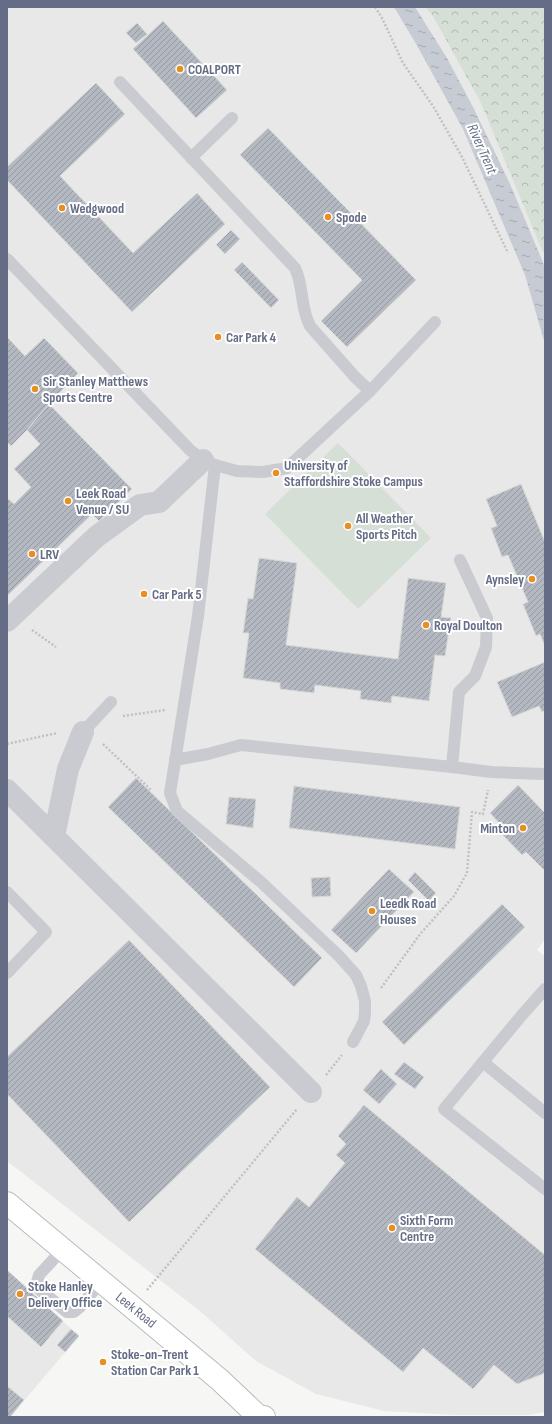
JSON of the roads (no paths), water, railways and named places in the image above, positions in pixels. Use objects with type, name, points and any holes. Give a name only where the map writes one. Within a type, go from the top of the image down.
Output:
[{"type":"highway","name":"Leek Road","points":[[7,1203],[220,1380],[258,1416],[264,1417]]},
{"type":"street","points":[[10,617],[96,537],[140,505],[159,502],[209,462]]},
{"type":"street","points":[[54,836],[68,769],[88,727]]},
{"type":"street","points":[[10,797],[54,836],[311,1092]]},
{"type":"lane","points":[[120,82],[295,268],[299,276],[305,317],[310,326],[355,377],[370,391]]},
{"type":"lane","points":[[191,158],[232,118]]},
{"type":"lane","points":[[7,259],[190,450],[209,462],[237,471],[263,472],[287,468],[370,391],[435,322]]},
{"type":"lane","points":[[209,462],[198,616],[170,793],[177,811],[261,882],[339,956],[356,976],[361,986],[365,1001],[364,1021],[353,1042]]},
{"type":"lane","points":[[452,767],[459,692],[475,676],[486,647],[487,618],[460,560]]},
{"type":"lane","points":[[88,727],[111,702]]},
{"type":"lane","points":[[175,760],[208,754],[242,745],[491,772],[545,774]]},
{"type":"lane","points":[[7,892],[46,932],[7,973]]},
{"type":"lane","points":[[545,989],[444,1109],[545,1189]]},
{"type":"lane","points":[[484,1062],[545,1113]]},
{"type":"lane","points":[[63,1249],[39,1275],[36,1282],[40,1289],[67,1312],[74,1312],[101,1282]]},
{"type":"water","name":"River Trent","points":[[394,7],[415,7],[447,58],[473,107],[510,184],[545,268],[545,344],[525,275],[463,129]]},
{"type":"place","name":"COALPORT","points":[[180,69]]},
{"type":"place","name":"Wedgwood","points":[[62,208]]},
{"type":"place","name":"Spode","points":[[328,217]]},
{"type":"place","name":"Car Park 4","points":[[218,337]]},
{"type":"place","name":"Sir Stanley Matthews Sports Centre","points":[[35,389]]},
{"type":"place","name":"University of Staffordshire Stoke Campus","points":[[276,473]]},
{"type":"place","name":"Leek Road Venue / SU","points":[[68,501]]},
{"type":"place","name":"All Weather Sports Pitch","points":[[348,526]]},
{"type":"place","name":"LRV","points":[[32,554]]},
{"type":"place","name":"Aynsley","points":[[532,579]]},
{"type":"place","name":"Car Park 5","points":[[144,594]]},
{"type":"place","name":"Royal Doulton","points":[[426,625]]},
{"type":"place","name":"Minton","points":[[523,828]]},
{"type":"place","name":"Leedk Road Houses","points":[[372,911]]},
{"type":"place","name":"Sixth Form Centre","points":[[392,1228]]},
{"type":"place","name":"Stoke Hanley Delivery Office","points":[[20,1294]]},
{"type":"place","name":"Stoke-on-Trent Station Car Park 1","points":[[103,1362]]}]
